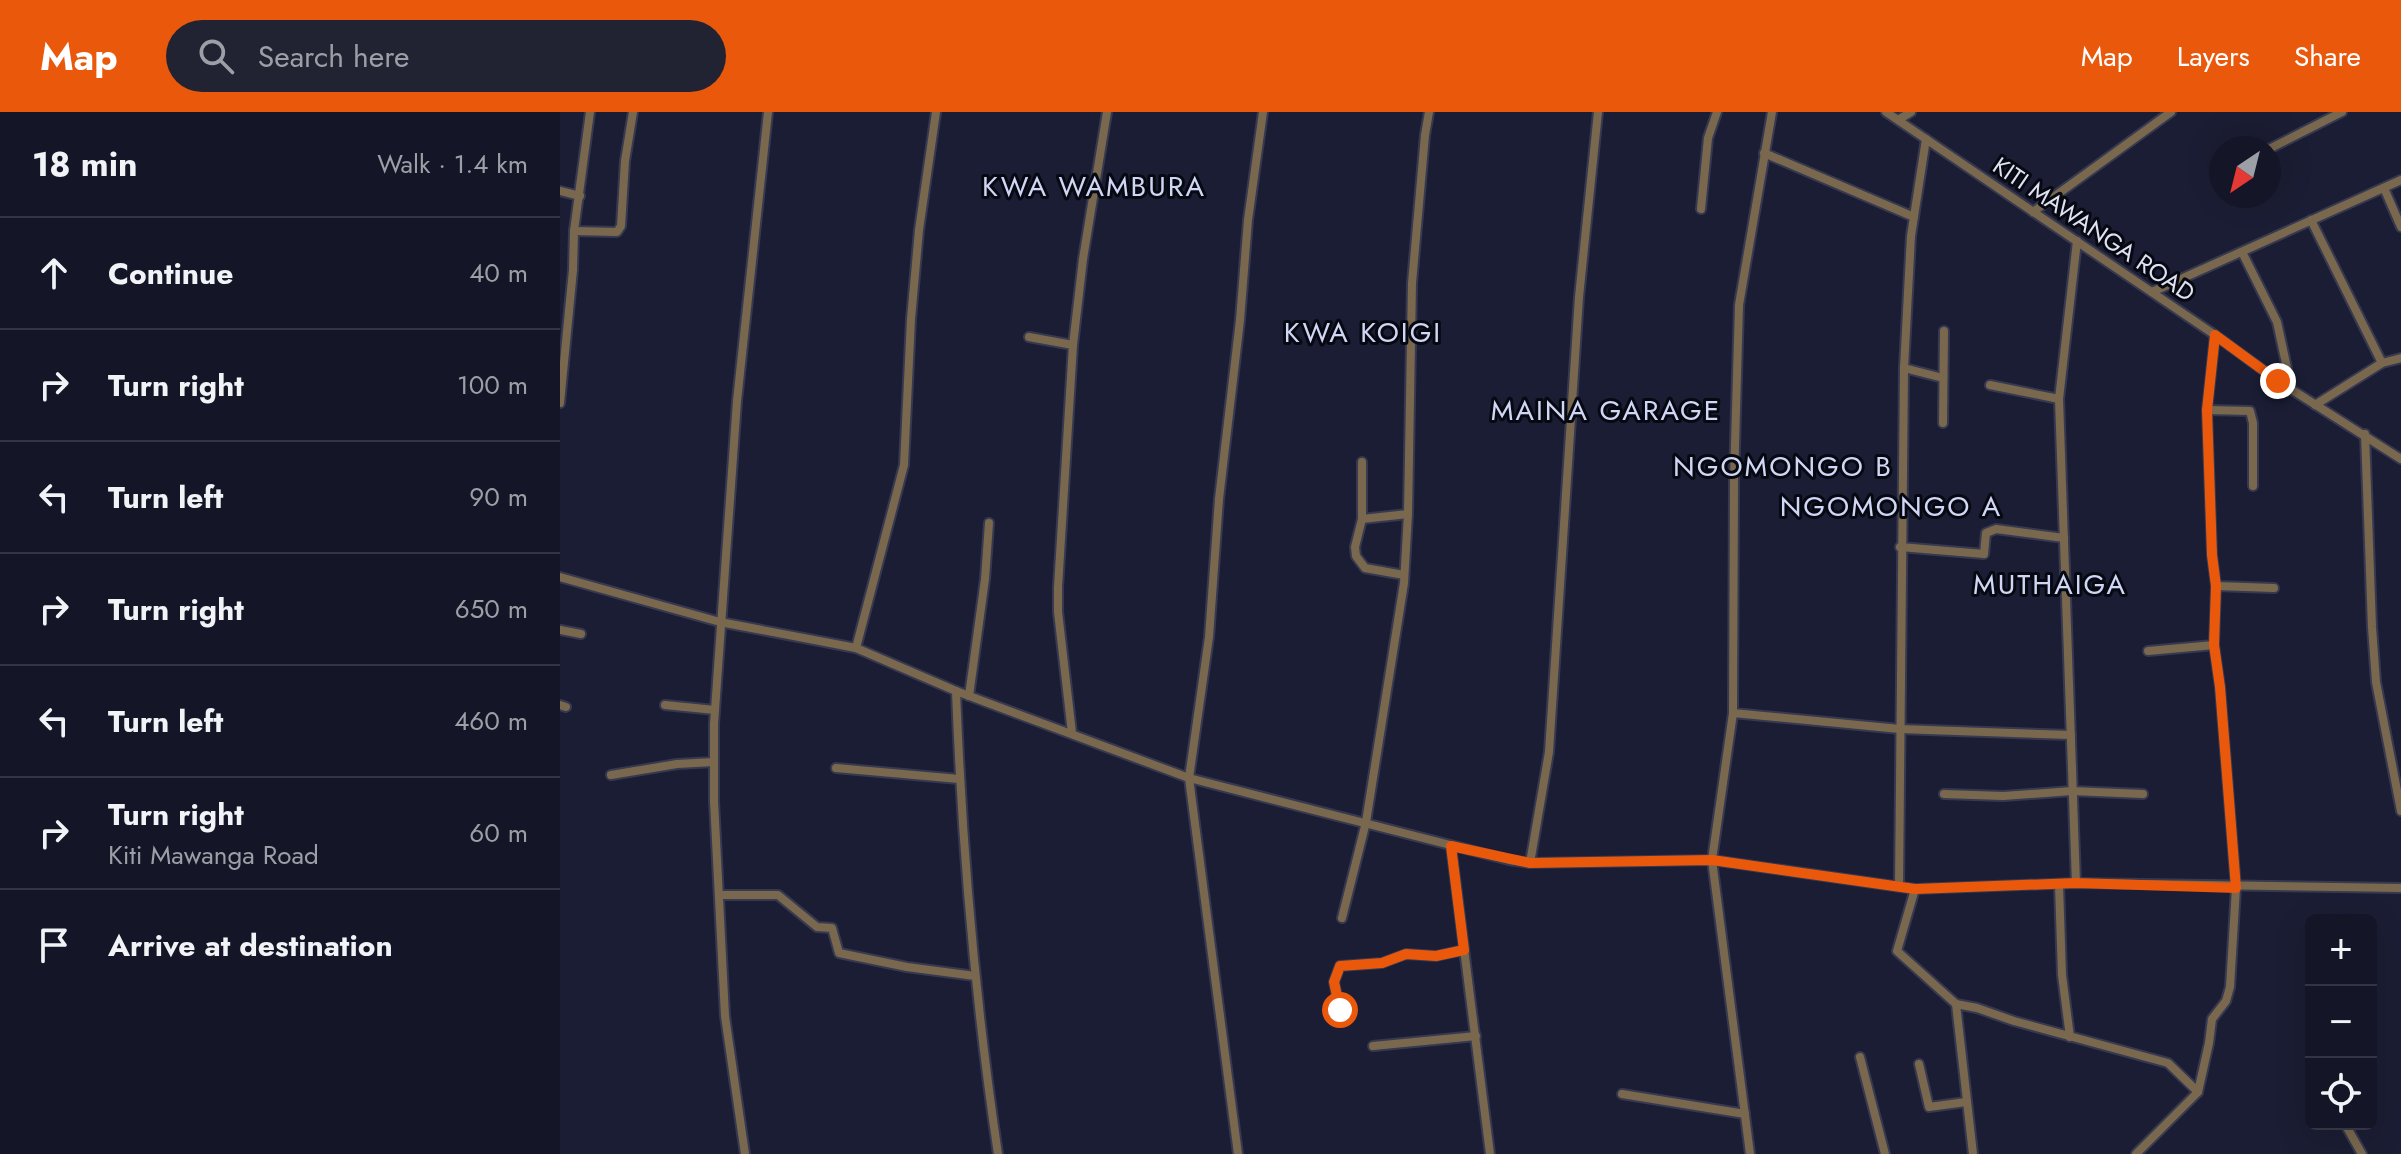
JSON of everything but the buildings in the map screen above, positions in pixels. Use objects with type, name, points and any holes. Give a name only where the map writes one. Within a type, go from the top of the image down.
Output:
[{"type":"street","points":[[560,403],[574,231],[590,112]]},
{"type":"street","points":[[574,231],[617,232],[621,226],[625,161],[633,112]]},
{"type":"street","points":[[745,1154],[725,1016],[714,762],[715,710],[737,401],[768,112]]},
{"type":"street","points":[[856,648],[904,465],[919,230],[936,112]]},
{"type":"street","points":[[1072,733],[1058,587],[1073,345],[1083,259],[1107,112]]},
{"type":"street","points":[[1238,1154],[1189,778],[1209,637],[1219,499],[1248,220],[1263,112]]},
{"type":"street","points":[[1342,918],[1366,822],[1404,575],[1412,283],[1429,112]]},
{"type":"street","points":[[1530,863],[1549,752],[1578,311],[1598,112]]},
{"type":"street","points":[[1701,209],[1708,138],[1717,112]]},
{"type":"street","points":[[1750,1154],[1712,860],[1733,713],[1734,480],[1739,305],[1772,112]]},
{"type":"street","name":"KITI MAWANGA ROAD","points":[[1886,112],[2278,381],[2401,459]]},
{"type":"street","points":[[1898,120],[1911,112]]},
{"type":"street","points":[[2033,212],[2171,112]]},
{"type":"street","points":[[2281,143],[2342,112]]},
{"type":"street","points":[[1899,886],[1904,368],[1908,275],[1926,139]]},
{"type":"street","points":[[1764,153],[1914,217]]},
{"type":"street","points":[[2152,292],[2401,180]]},
{"type":"street","points":[[2384,188],[2401,227]]},
{"type":"street","points":[[560,191],[580,196]]},
{"type":"street","points":[[2311,220],[2382,363]]},
{"type":"street","points":[[2076,883],[2059,399],[2077,241]]},
{"type":"street","points":[[2242,252],[2277,322],[2287,368],[2278,381]]},
{"type":"street","points":[[1943,423],[1944,331]]},
{"type":"street","points":[[2136,1154],[2198,1092],[2212,1019],[2229,995],[2236,888],[2214,645],[2216,586],[2212,555],[2207,410],[2215,335]]},
{"type":"street","points":[[1029,337],[1073,345]]},
{"type":"street","points":[[2315,405],[2382,363],[2401,358]]},
{"type":"street","points":[[1904,368],[1943,378]]},
{"type":"street","points":[[1990,385],[2059,399]]},
{"type":"street","points":[[2207,410],[2250,411],[2253,423],[2253,486]]},
{"type":"street","points":[[2365,434],[2375,668],[2397,771],[2401,811]]},
{"type":"street","points":[[1362,462],[1362,519],[1355,547],[1360,564],[1365,568],[1404,575]]},
{"type":"street","points":[[1362,519],[1408,514]]},
{"type":"street","points":[[969,696],[985,579],[989,523]]},
{"type":"street","points":[[1900,547],[1984,554],[1986,533],[1996,529],[2064,538]]},
{"type":"street","points":[[560,577],[720,622],[856,648],[956,691],[1189,778],[1451,846],[1530,863],[1712,860],[1915,889],[2076,883],[2236,888],[2401,888]]},
{"type":"street","points":[[2216,586],[2274,588]]},
{"type":"street","points":[[560,630],[581,634]]},
{"type":"street","points":[[2148,651],[2214,645]]},
{"type":"street","points":[[956,691],[959,779],[975,976],[982,1052],[998,1154]]},
{"type":"street","points":[[665,705],[715,710]]},
{"type":"street","points":[[1733,713],[1900,729],[2071,735]]},
{"type":"street","points":[[611,775],[677,764],[714,762]]},
{"type":"street","points":[[836,768],[959,779]]},
{"type":"street","points":[[1944,794],[2003,796],[2072,791],[2143,794]]},
{"type":"street","points":[[1451,846],[1490,1154]]},
{"type":"street","points":[[2059,885],[2062,975],[2070,1037]]},
{"type":"street","points":[[1915,889],[1897,951],[1956,1004],[2168,1063],[2198,1092]]},
{"type":"street","points":[[720,895],[778,895],[817,927],[832,928],[839,953],[907,967],[975,976]]},
{"type":"street","points":[[1340,1010],[1334,982],[1340,966],[1382,963],[1406,954],[1436,956],[1464,950]]},
{"type":"street","points":[[1956,1004],[1973,1154]]},
{"type":"street","points":[[1373,1046],[1476,1036]]},
{"type":"street","points":[[1860,1057],[1885,1154]]},
{"type":"street","points":[[1919,1064],[1929,1107],[1966,1102]]},
{"type":"street","points":[[1622,1094],[1745,1114]]},
{"type":"street","points":[[2348,1130],[2362,1154]]},
{"type":"district","name":"KWA WAMBURA","points":[[1094,186]]},
{"type":"district","name":"KWA KOIGI","points":[[1363,332]]},
{"type":"district","name":"MAINA GARAGE","points":[[1606,410]]},
{"type":"district","name":"NGOMONGO B","points":[[1783,466]]},
{"type":"district","name":"NGOMONGO A","points":[[1891,506]]},
{"type":"district","name":"MUTHAIGA","points":[[2050,584]]},
{"type":"route","points":[[1340,1010],[1334,982],[1334,975],[1340,966],[1382,963],[1406,954],[1436,956],[1464,950],[1451,846],[1530,863],[1623,859],[1712,860],[1915,889],[2076,883],[2236,888],[2214,645],[2216,586],[2212,555],[2207,410],[2215,335],[2278,381]]}]
